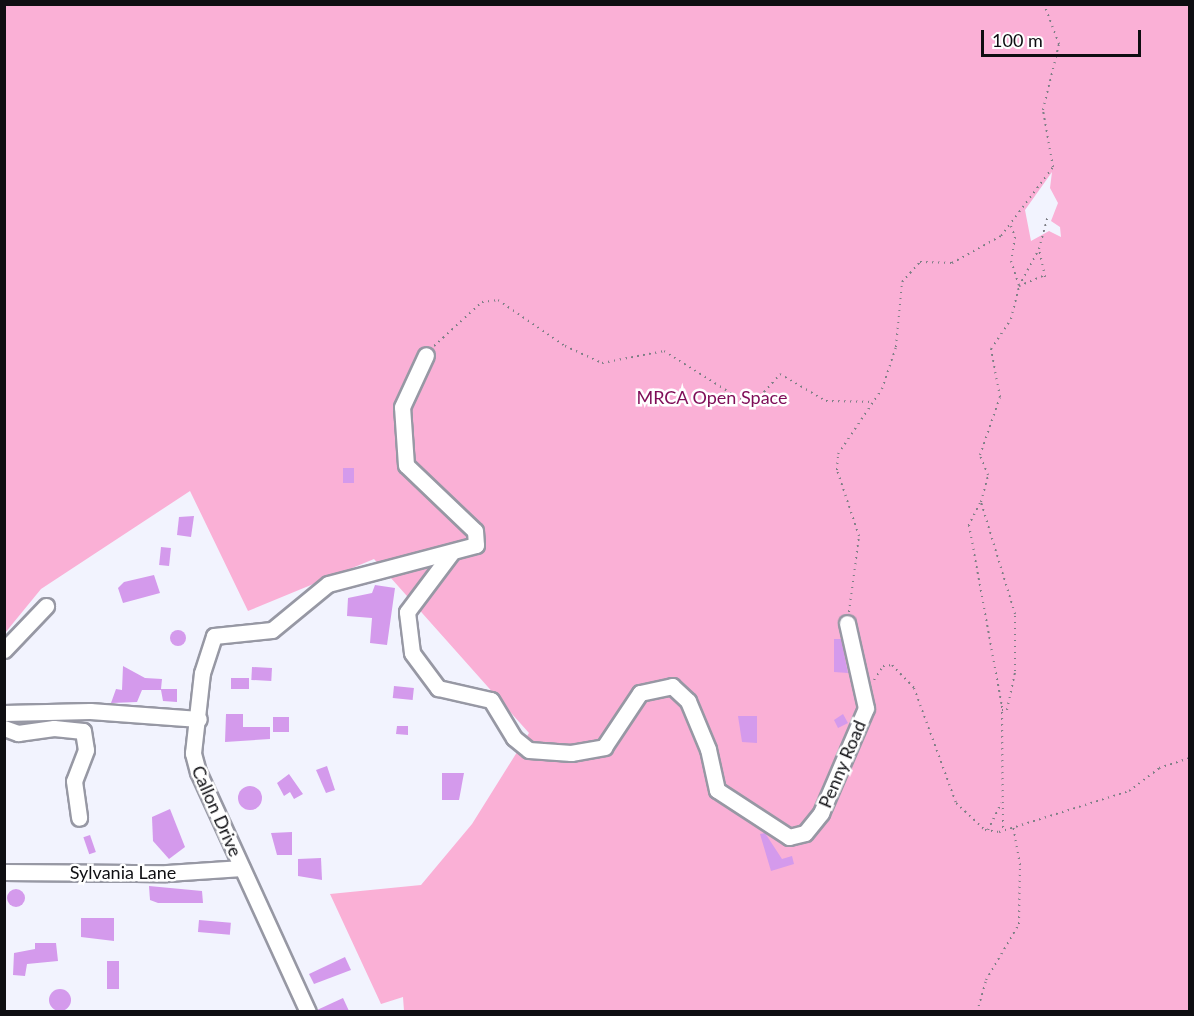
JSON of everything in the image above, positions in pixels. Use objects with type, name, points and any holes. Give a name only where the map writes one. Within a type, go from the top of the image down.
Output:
[{"type":"street","name":"Callon Drive","points":[[308,1011],[198,772],[193,753],[199,719],[202,673],[214,636],[272,630],[328,584],[473,548],[475,531],[406,465],[402,407],[426,355]]},
{"type":"street","name":"Penny Road","points":[[452,552],[446,566],[419,589],[407,612],[412,652],[438,687],[494,703],[514,738],[529,750],[599,750],[615,737],[640,693],[672,686],[688,701],[708,749],[711,780],[724,799],[779,833],[797,836],[821,813],[866,708]]},
{"type":"street","points":[[4,650],[46,606]]},
{"type":"street","points":[[847,623],[866,708]]},
{"type":"street","points":[[4,713],[90,711],[199,719]]},
{"type":"street","points":[[4,728],[18,733],[54,728],[83,731],[86,750],[74,781],[79,818]]},
{"type":"street","name":"Sylvania Lane","points":[[4,872],[167,873],[242,868]]},
{"type":"path","points":[[847,623],[859,536],[837,470],[838,454],[874,402],[896,347],[902,282],[920,262],[952,263],[978,252],[985,241],[1011,226],[1053,167],[1043,110],[1059,44],[1044,4]]},
{"type":"path","points":[[988,830],[1006,788],[1002,710],[969,525],[981,502],[988,475],[982,442],[1000,398],[989,357],[1011,319],[1019,286],[1039,249],[1048,216]]},
{"type":"path","points":[[1011,226],[1015,237],[1011,261],[1019,286]]},
{"type":"path","points":[[1019,286],[1044,276],[1039,249]]},
{"type":"path","points":[[426,355],[482,302],[498,300],[565,346],[603,363],[663,351],[743,401],[756,401],[780,374],[826,401],[874,402]]},
{"type":"path","points":[[981,502],[1015,614],[1015,671],[1007,710],[1002,710]]},
{"type":"path","name":"Penny Road","points":[[866,708],[879,670],[897,668],[922,702],[956,803],[988,830],[1001,832]]},
{"type":"path","points":[[1001,801],[1001,832],[1129,790],[1159,768],[1190,758]]},
{"type":"path","points":[[977,1011],[986,980],[1019,924],[1020,865],[1013,827]]},
{"type":"green space","name":"MRCA Open Space","points":[[5,5],[1189,5],[1189,1011],[404,1011],[403,997],[381,1004],[330,894],[421,885],[472,824],[529,733],[374,559],[248,611],[190,491],[41,589],[5,633]],"holes":[[[1052,172],[1050,188],[1058,203],[1051,221],[1060,227],[1061,237],[1049,231],[1031,241],[1025,210]]]},
{"type":"building","points":[[343,468],[354,468],[354,483],[343,483]]},
{"type":"building","points":[[194,516],[191,537],[177,535],[179,517]]},
{"type":"building","points":[[161,547],[171,548],[169,566],[159,565]]},
{"type":"building","points":[[154,575],[160,593],[123,603],[118,588],[124,582]]},
{"type":"building","points":[[375,585],[395,588],[387,645],[370,643],[372,618],[347,616],[348,598],[372,593]]},
{"type":"building","points":[[175,630],[181,630],[186,638],[184,644],[175,646],[170,641],[170,635]]},
{"type":"building","points":[[834,639],[841,639],[848,673],[834,672]]},
{"type":"building","points":[[123,666],[145,678],[162,679],[161,689],[177,689],[177,702],[163,701],[161,690],[142,690],[137,702],[111,703],[116,689],[122,690]]},
{"type":"building","points":[[252,667],[272,668],[271,681],[251,680]]},
{"type":"building","points":[[231,678],[249,678],[249,689],[231,689]]},
{"type":"building","points":[[394,686],[414,688],[413,700],[393,698]]},
{"type":"building","points":[[226,714],[243,714],[243,727],[270,727],[270,739],[225,742]]},
{"type":"building","points":[[843,714],[848,723],[838,728],[834,720]]},
{"type":"building","points":[[738,716],[757,716],[757,743],[742,742]]},
{"type":"building","points":[[273,717],[289,717],[289,732],[273,732]]},
{"type":"building","points":[[397,726],[408,726],[408,735],[396,734]]},
{"type":"building","points":[[327,766],[335,790],[326,793],[316,770]]},
{"type":"building","points":[[442,773],[464,773],[459,800],[442,800]]},
{"type":"building","points":[[289,774],[303,794],[294,799],[290,792],[284,796],[277,783]]},
{"type":"building","points":[[250,786],[255,787],[261,793],[261,803],[255,809],[250,810],[245,809],[239,803],[238,798],[239,793],[245,787]]},
{"type":"building","points":[[170,809],[185,847],[169,859],[153,841],[152,817]]},
{"type":"building","points":[[292,832],[292,855],[277,855],[271,833]]},
{"type":"building","points":[[765,833],[782,859],[792,856],[794,864],[771,871],[760,834]]},
{"type":"building","points":[[90,835],[96,852],[89,854],[83,837]]},
{"type":"building","points":[[321,858],[322,880],[298,876],[298,859]]},
{"type":"building","points":[[149,886],[202,891],[203,903],[158,903],[150,900]]},
{"type":"building","points":[[12,889],[20,889],[25,894],[23,905],[12,907],[7,902],[7,894]]},
{"type":"building","points":[[81,918],[114,918],[114,941],[81,937]]},
{"type":"building","points":[[199,920],[231,923],[230,935],[198,932]]},
{"type":"building","points":[[35,943],[56,943],[58,961],[27,964],[25,976],[13,975],[14,953],[35,949]]},
{"type":"building","points":[[345,957],[351,970],[314,984],[309,974]]},
{"type":"building","points":[[107,961],[119,961],[119,989],[107,989]]},
{"type":"building","points":[[60,989],[68,992],[71,1000],[68,1008],[60,1011],[52,1008],[49,1000],[52,992]]},
{"type":"building","points":[[343,998],[349,1011],[317,1010]]}]
